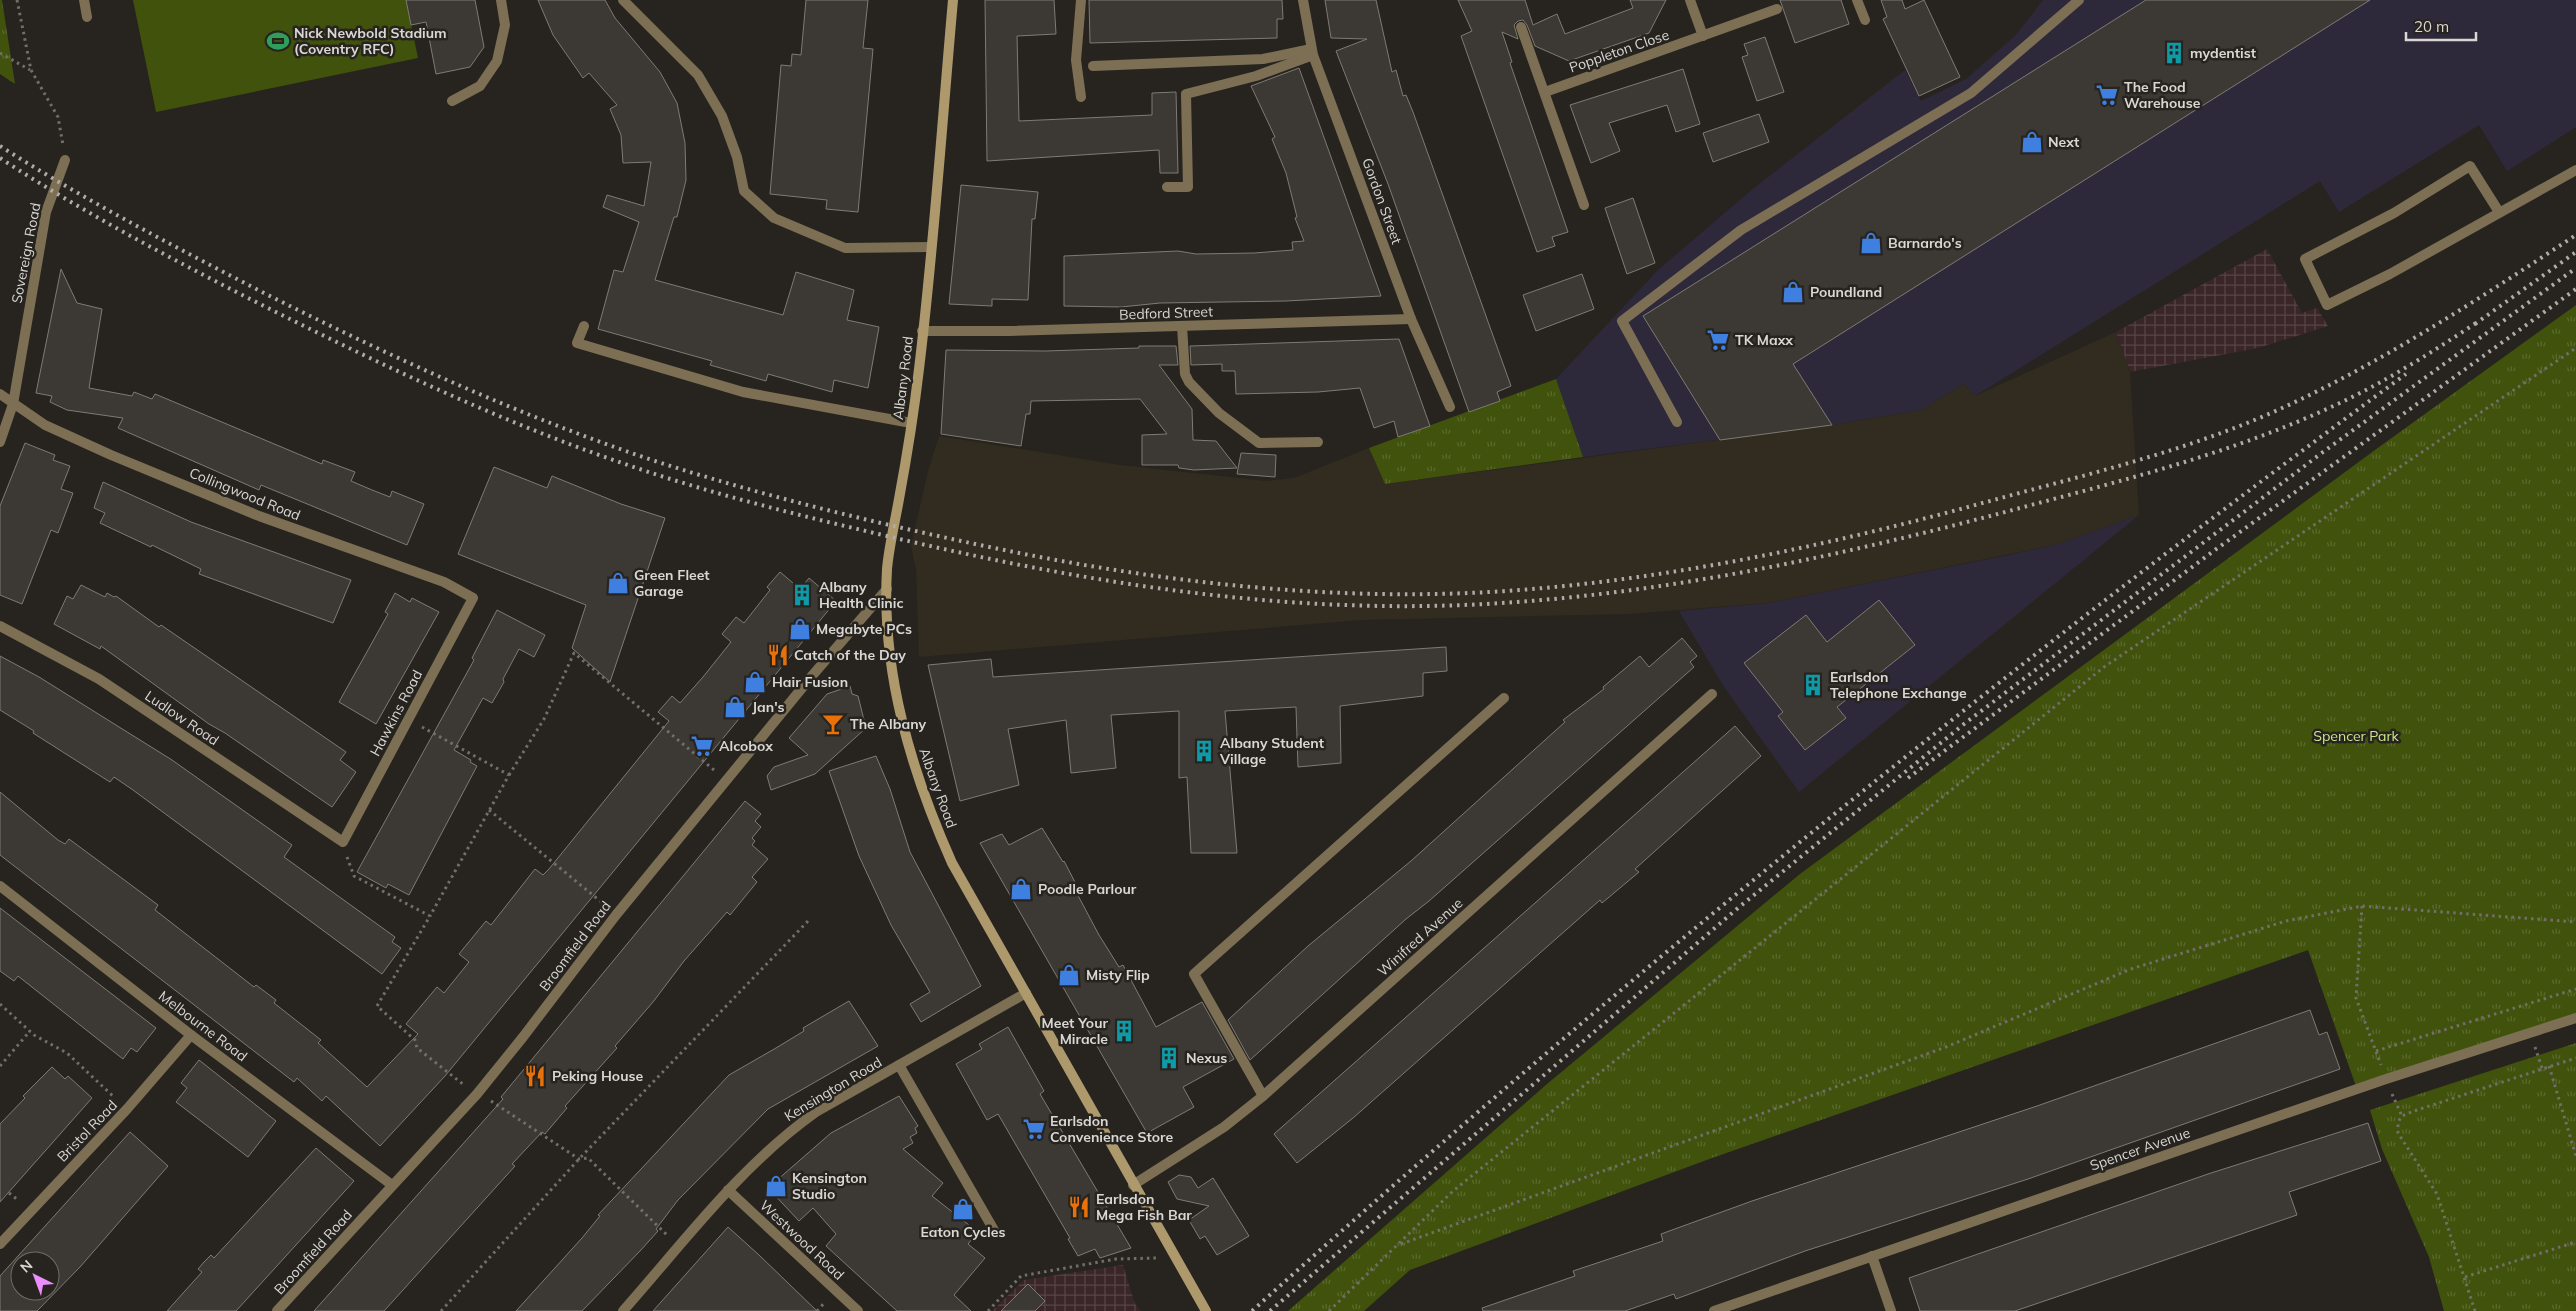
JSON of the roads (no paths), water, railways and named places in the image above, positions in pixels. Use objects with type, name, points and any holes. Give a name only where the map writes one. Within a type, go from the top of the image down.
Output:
[{"type":"street","points":[[84,0],[86,17]]},
{"type":"street","points":[[452,101],[480,86],[497,61],[505,25],[501,0]]},
{"type":"street","points":[[623,0],[698,74],[722,116],[736,157],[744,191],[774,218],[845,248],[930,246]]},
{"type":"street","name":"Albany Road","points":[[953,0],[922,331],[911,424],[887,566],[887,589],[896,689],[916,772],[932,818],[952,863],[1206,1311]]},
{"type":"street","points":[[1080,97],[1076,60],[1081,0]]},
{"type":"street","name":"Gordon Street","points":[[1302,0],[1312,52],[1411,319],[1450,407]]},
{"type":"street","points":[[1690,0],[1703,36]]},
{"type":"street","points":[[1857,0],[1865,20]]},
{"type":"street","points":[[1677,422],[1622,321],[1741,230],[1971,93],[2079,0]]},
{"type":"street","name":"Poppleton Close","points":[[1545,92],[1777,9]]},
{"type":"street","points":[[1521,27],[1584,205]]},
{"type":"street","points":[[1093,66],[1262,59],[1312,52]]},
{"type":"street","points":[[1166,188],[1188,187],[1186,94],[1256,76],[1312,52]]},
{"type":"street","name":"Sovereign Road","points":[[0,442],[12,404],[46,212],[65,160]]},
{"type":"street","points":[[2498,212],[2470,166],[2394,212],[2305,259],[2327,305],[2390,274],[2576,170]]},
{"type":"street","name":"Bedford Street","points":[[922,331],[1008,331],[1411,319]]},
{"type":"street","points":[[584,326],[577,343],[670,372],[743,392],[911,424]]},
{"type":"street","points":[[1182,326],[1185,374],[1189,382],[1219,413],[1259,443],[1318,442]]},
{"type":"street","name":"Collingwood Road","points":[[0,394],[45,425],[111,454],[259,516],[444,582],[473,598]]},
{"type":"street","name":"Broomfield Road","points":[[277,1311],[477,1094],[523,1038],[616,915],[726,780],[887,589]]},
{"type":"street","name":"Hawkins Road","points":[[342,842],[473,598]]},
{"type":"street","name":"Ludlow Road","points":[[0,626],[99,678],[342,842]]},
{"type":"street","name":"Winifred Avenue","points":[[1133,1185],[1224,1127],[1263,1096],[1712,694]]},
{"type":"street","points":[[1263,1096],[1194,974],[1504,698]]},
{"type":"street","name":"Melbourne Road","points":[[0,886],[191,1035],[392,1185]]},
{"type":"street","name":"Kensington Road","points":[[623,1311],[728,1190],[764,1152],[787,1132],[816,1112],[1026,993]]},
{"type":"street","name":"Spencer Avenue","points":[[1714,1311],[2386,1079],[2576,1018]]},
{"type":"street","name":"Bristol Road","points":[[0,1244],[127,1109],[191,1035]]},
{"type":"street","points":[[899,1065],[995,1232]]},
{"type":"street","name":"Westwood Road","points":[[728,1190],[858,1311]]},
{"type":"street","points":[[1872,1256],[1892,1311]]},
{"type":"railway","points":[[0,146],[97,204],[164,241],[360,340],[505,405],[655,461],[814,507],[975,544],[1110,569],[1178,579],[1314,592],[1451,594],[1520,590],[1578,585],[1694,568],[1752,558],[1866,533],[2132,462],[2170,451],[2244,424],[2319,390],[2431,328],[2576,235]]},
{"type":"railway","points":[[0,158],[93,215],[156,250],[343,345],[482,409],[625,464],[723,495],[790,513],[952,551],[1013,564],[1136,585],[1260,600],[1384,606],[1461,605],[1538,600],[1692,581],[1844,552],[1994,515],[2141,475],[2239,444],[2334,406],[2379,383],[2479,321]]},
{"type":"railway","points":[[2475,324],[2576,252]]},
{"type":"railway","points":[[1270,1311],[1738,908],[1964,724],[2323,452],[2576,268]]},
{"type":"railway","points":[[1908,778],[2215,550],[2576,289]]},
{"type":"railway","points":[[1252,1311],[1391,1187],[1532,1066],[1817,828],[2109,597],[2406,374]]},
{"type":"place","name":"Nick Newbold Stadium (Coventry RFC)","points":[[278,41]]},
{"type":"place","name":"mydentist","points":[[2174,53]]},
{"type":"place","name":"The Food Warehouse","points":[[2107,95]]},
{"type":"place","name":"Next","points":[[2032,142]]},
{"type":"place","name":"Barnardo's","points":[[1871,243]]},
{"type":"place","name":"Poundland","points":[[1793,292]]},
{"type":"place","name":"TK Maxx","points":[[1718,340]]},
{"type":"place","name":"Green Fleet Garage","points":[[618,583]]},
{"type":"place","name":"Albany Health Clinic","points":[[802,595]]},
{"type":"place","name":"Megabyte PCs","points":[[800,629]]},
{"type":"place","name":"Catch of the Day","points":[[778,655]]},
{"type":"place","name":"Hair Fusion","points":[[755,682]]},
{"type":"place","name":"Earlsdon Telephone Exchange","points":[[1813,685]]},
{"type":"place","name":"Jan's","points":[[735,707]]},
{"type":"place","name":"The Albany","points":[[833,724]]},
{"type":"place","name":"Alcobox","points":[[702,746]]},
{"type":"place","name":"Albany Student Village","points":[[1204,751]]},
{"type":"place","name":"Poodle Parlour","points":[[1021,889]]},
{"type":"place","name":"Misty Flip","points":[[1069,975]]},
{"type":"place","name":"Meet Your Miracle","points":[[1124,1031]]},
{"type":"place","name":"Nexus","points":[[1169,1058]]},
{"type":"place","name":"Peking House","points":[[535,1076]]},
{"type":"place","name":"Earlsdon Convenience Store","points":[[1034,1129]]},
{"type":"place","name":"Kensington Studio","points":[[776,1186]]},
{"type":"place","name":"Earlsdon Mega Fish Bar","points":[[1079,1207]]},
{"type":"place","name":"Eaton Cycles","points":[[963,1209]]},
{"type":"park label","name":"Spencer Park","points":[[2356,736]]}]
